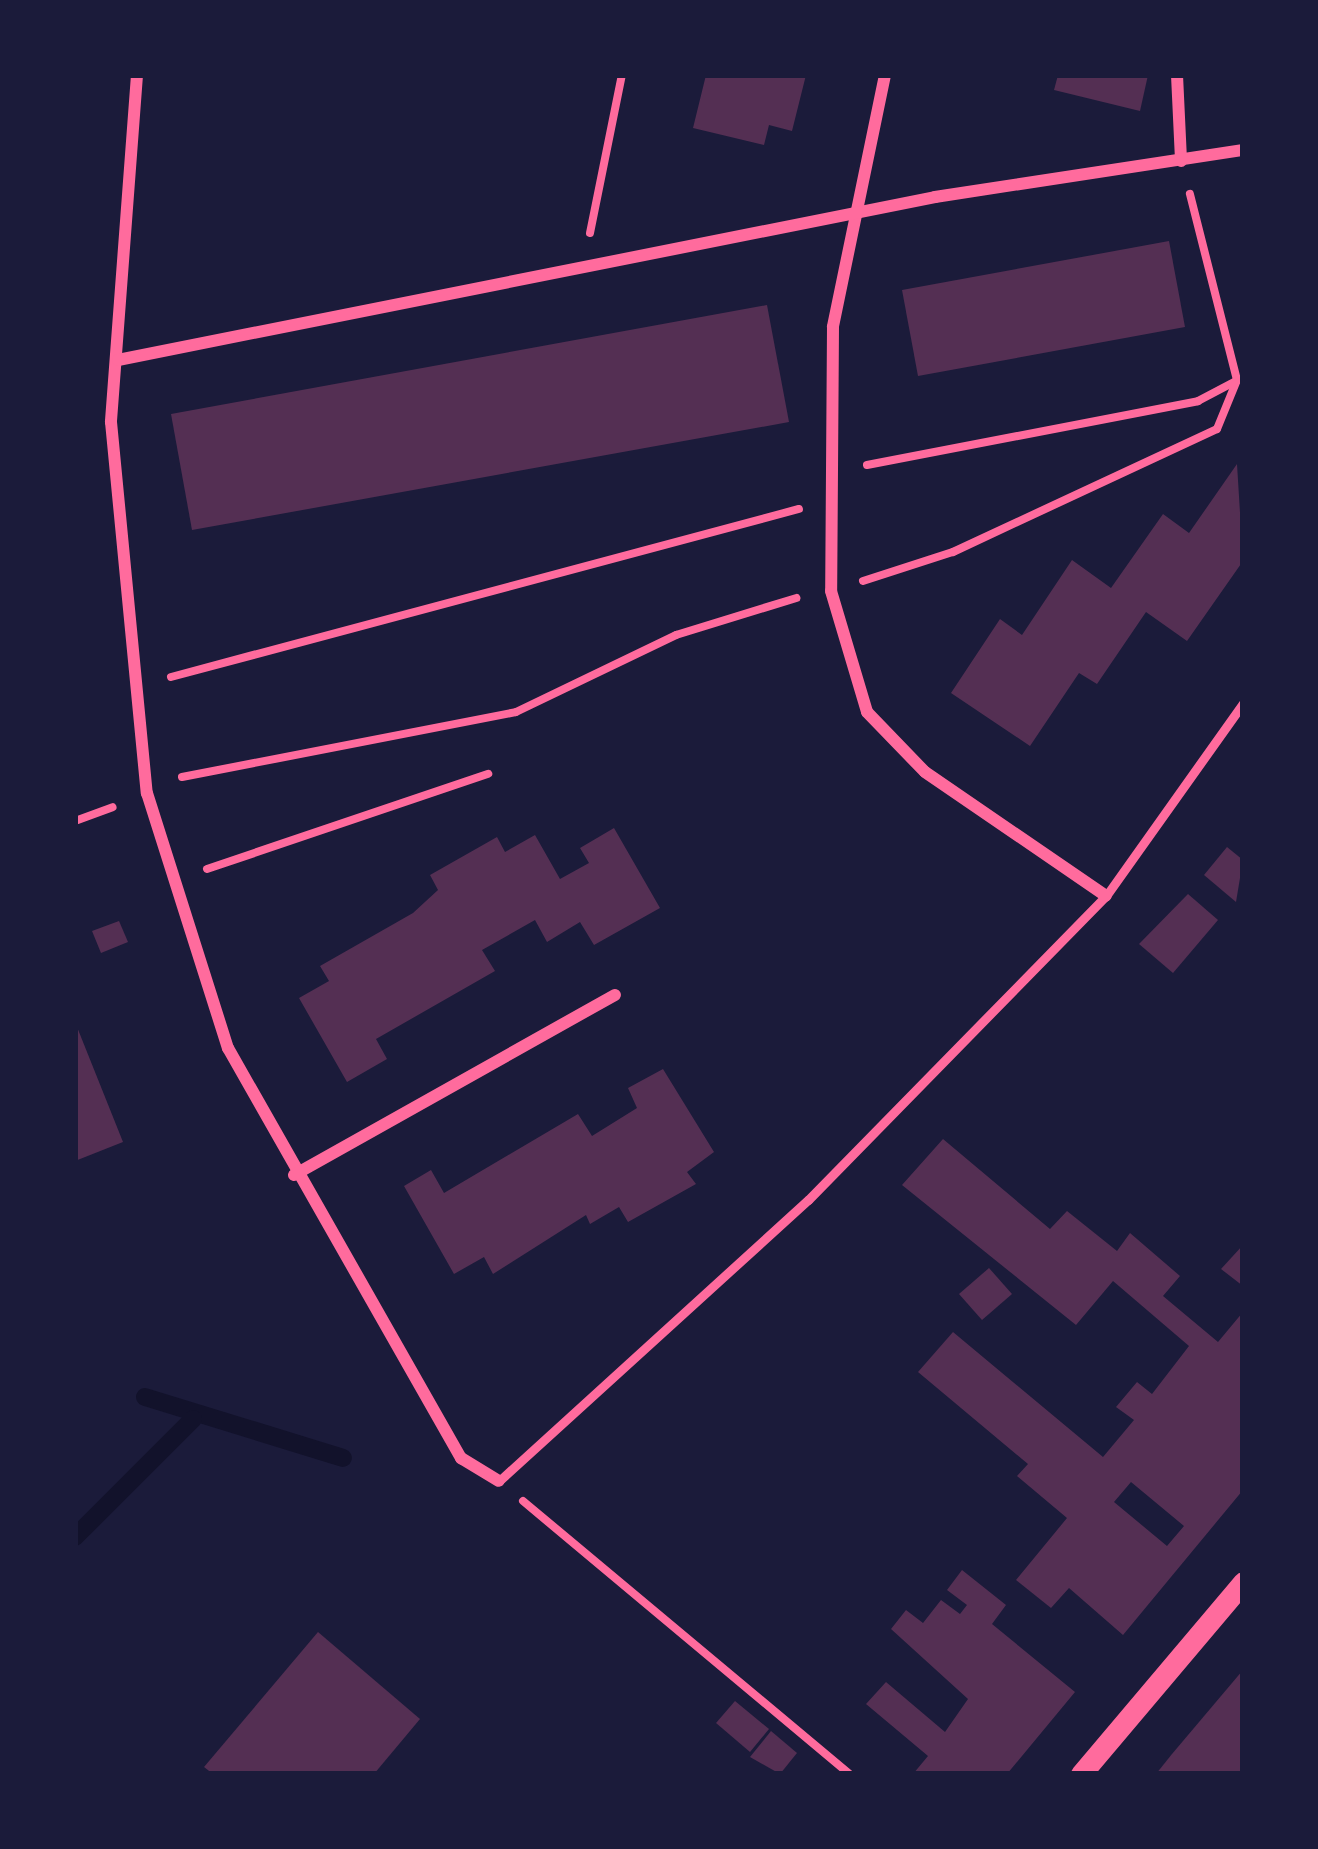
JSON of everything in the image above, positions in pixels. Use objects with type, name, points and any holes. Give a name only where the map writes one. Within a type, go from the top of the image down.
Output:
[{"type":"street","points":[[137,75],[113,502],[128,687],[171,881],[228,1048],[294,1175],[461,1458],[499,1481]]},
{"type":"street","points":[[885,75],[854,215],[823,494],[830,590],[867,712],[925,772],[1106,896]]},
{"type":"street","points":[[1177,75],[1181,161]]},
{"type":"street","points":[[118,359],[854,215],[1243,150]]},
{"type":"street","points":[[294,1175],[615,995]]},
{"type":"street","points":[[1081,1774],[1243,1582]]},
{"type":"lane","points":[[499,1481],[808,1200],[1106,896],[1243,703]]},
{"type":"path","points":[[588,270],[622,75]]},
{"type":"path","points":[[128,687],[790,515],[865,466],[1198,401],[1237,380]]},
{"type":"path","points":[[171,881],[488,774]]},
{"type":"path","points":[[499,1481],[849,1774]]},
{"type":"building","points":[[706,75],[806,75],[792,131],[769,125],[764,145],[693,128]]},
{"type":"building","points":[[1058,75],[1148,75],[1140,111],[1054,90]]},
{"type":"building","points":[[1169,241],[1185,327],[918,376],[902,290]]},
{"type":"building","points":[[767,305],[789,422],[192,530],[171,414]]},
{"type":"building","points":[[1237,464],[1243,561],[1187,641],[1146,612],[1097,684],[1079,673],[1030,746],[951,693],[1000,619],[1022,635],[1072,560],[1111,588],[1163,514],[1189,533]]},
{"type":"building","points":[[614,828],[660,908],[594,945],[580,922],[547,942],[535,920],[482,950],[495,971],[376,1039],[387,1059],[347,1082],[299,998],[329,981],[320,966],[413,913],[438,890],[430,875],[497,837],[505,852],[535,835],[560,879],[589,863],[580,848]]},
{"type":"building","points":[[1227,847],[1243,860],[1236,902],[1204,875]]},
{"type":"building","points":[[1188,894],[1218,920],[1173,973],[1139,944]]},
{"type":"building","points":[[119,921],[128,942],[101,953],[92,931]]},
{"type":"building","points":[[75,1022],[123,1142],[75,1161]]},
{"type":"building","points":[[663,1069],[714,1152],[687,1172],[696,1184],[628,1222],[619,1207],[590,1224],[586,1215],[493,1274],[484,1257],[454,1274],[404,1186],[431,1170],[444,1193],[578,1114],[592,1136],[637,1108],[628,1088]]},
{"type":"building","points":[[943,1139],[1050,1229],[1067,1211],[1117,1251],[1130,1233],[1180,1276],[1163,1296],[1218,1342],[1243,1312],[1243,1490],[1123,1635],[1069,1588],[1051,1608],[1016,1580],[1067,1518],[1017,1476],[1028,1464],[918,1372],[953,1332],[1103,1457],[1134,1420],[1116,1407],[1137,1382],[1152,1394],[1189,1346],[1113,1281],[1076,1325],[902,1185]],"holes":[[[1131,1482],[1184,1526],[1167,1546],[1114,1502]]]},
{"type":"building","points":[[1243,1245],[1243,1286],[1221,1269]]},
{"type":"building","points":[[989,1268],[1012,1294],[982,1320],[959,1294]]},
{"type":"building","points":[[962,1570],[1006,1605],[992,1624],[1075,1692],[1007,1774],[913,1774],[928,1756],[866,1704],[886,1682],[945,1732],[968,1699],[891,1629],[906,1610],[923,1623],[941,1600],[960,1614],[967,1605],[947,1590]]},
{"type":"building","points":[[318,1632],[420,1719],[374,1774],[213,1774],[204,1767]]},
{"type":"building","points":[[1243,1670],[1243,1774],[1156,1774],[1172,1754]]},
{"type":"building","points":[[735,1701],[769,1729],[750,1752],[716,1723]]},
{"type":"building","points":[[771,1731],[797,1753],[780,1774],[750,1757]]},
{"type":"waterway","points":[[145,1397],[343,1458]]},
{"type":"waterway","points":[[75,1537],[193,1419]]}]
